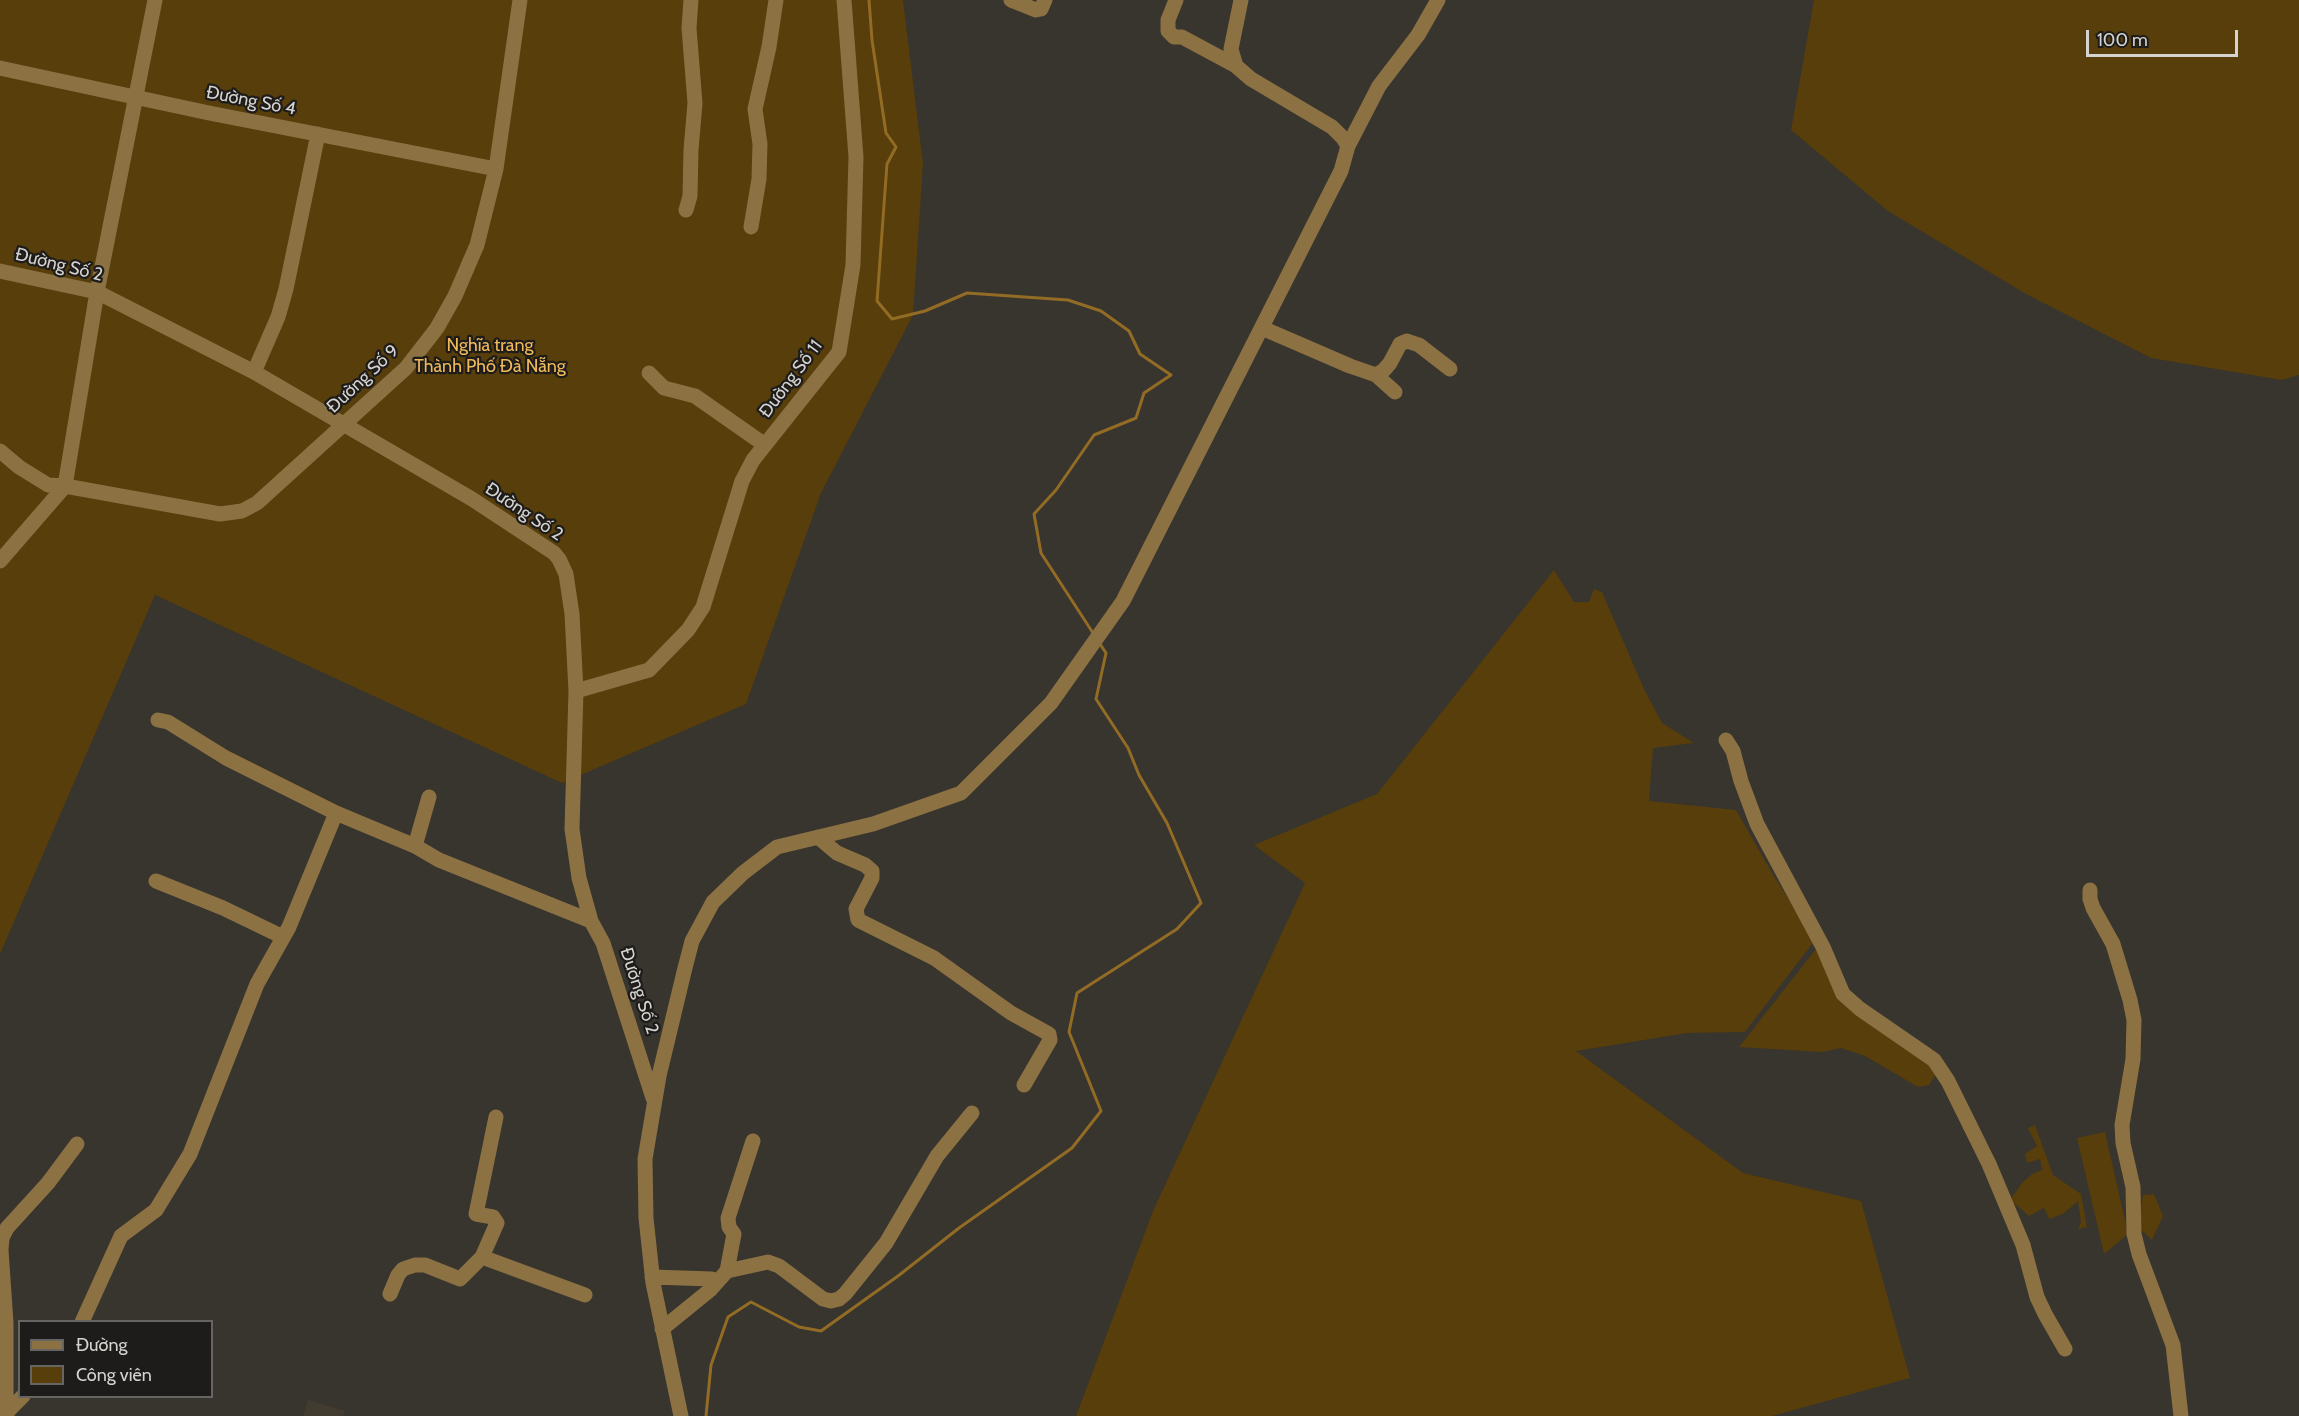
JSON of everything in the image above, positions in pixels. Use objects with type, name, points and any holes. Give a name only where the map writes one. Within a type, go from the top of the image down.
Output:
[{"type":"street","points":[[0,561],[65,486],[97,292],[155,0]]},
{"type":"street","name":"Đường Số 9","points":[[0,451],[19,467],[48,485],[65,486],[220,514],[242,510],[257,503],[406,368],[437,328],[465,276],[477,245],[496,169],[520,0]]},
{"type":"street","points":[[686,210],[690,196],[695,103],[689,28],[692,0]]},
{"type":"street","points":[[751,226],[759,179],[760,144],[755,109],[769,47],[776,0]]},
{"type":"street","name":"Đường Số 11","points":[[576,691],[649,670],[688,630],[703,607],[742,481],[753,460],[839,352],[853,265],[855,169],[855,138],[844,0]]},
{"type":"street","points":[[1011,0],[1036,10],[1041,9],[1046,0]]},
{"type":"street","points":[[1176,0],[1168,20],[1168,31],[1174,37],[1182,38],[1236,66],[1251,79],[1332,127],[1348,146]]},
{"type":"street","points":[[681,1416],[652,1277],[646,1218],[645,1159],[664,1053],[692,941],[713,902],[743,873],[777,847],[873,824],[961,793],[1051,703],[1130,588],[1137,570],[1341,171],[1348,146],[1379,86],[1418,35],[1438,0]]},
{"type":"street","points":[[1235,4],[1231,49],[1236,66]]},
{"type":"street","name":"Đường Số 4","points":[[0,68],[135,98],[496,169]]},
{"type":"street","points":[[254,372],[278,316],[286,289],[318,134]]},
{"type":"street","name":"Đường Số 2","points":[[0,271],[97,292],[254,372],[472,499],[554,553],[559,559],[566,574],[572,614],[576,691],[572,829],[579,878],[591,921],[603,944],[654,1103]]},
{"type":"street","points":[[1262,328],[1376,375],[1395,392]]},
{"type":"street","points":[[1376,375],[1390,363],[1400,344],[1407,341],[1427,351],[1450,369]]},
{"type":"street","points":[[649,373],[664,388],[695,396],[765,445]]},
{"type":"street","points":[[158,720],[168,722],[217,753],[336,813],[415,846],[439,860],[591,921]]},
{"type":"street","points":[[1726,740],[1733,751],[1757,824],[1823,947],[1843,994],[1860,1009],[1934,1060],[1948,1081],[2011,1215],[2023,1245],[2041,1305],[2065,1349]]},
{"type":"street","points":[[415,846],[429,797]]},
{"type":"street","points":[[83,1320],[121,1236],[156,1210],[190,1154],[257,984],[283,937],[336,813]]},
{"type":"street","points":[[818,837],[837,853],[865,865],[872,871],[872,878],[856,909],[858,920],[934,958],[1011,1013],[1049,1034],[1050,1040],[1024,1085]]},
{"type":"street","points":[[156,881],[223,908],[283,937]]},
{"type":"street","points":[[2090,890],[2093,908],[2113,944],[2134,1020],[2133,1059],[2122,1125],[2123,1143],[2133,1186],[2134,1234],[2139,1254],[2173,1345],[2181,1416]]},
{"type":"street","points":[[727,1271],[768,1262],[779,1266],[823,1299],[831,1301],[839,1299],[886,1243],[937,1156],[972,1113]]},
{"type":"street","points":[[390,1294],[403,1269],[424,1265],[460,1279],[482,1257],[497,1222],[493,1217],[476,1214],[496,1117]]},
{"type":"street","points":[[662,1329],[710,1290],[727,1271],[734,1234],[729,1227],[728,1218],[753,1141]]},
{"type":"street","points":[[7,1416],[3,1358],[6,1323],[1,1250],[3,1225],[48,1183],[77,1144]]},
{"type":"street","points":[[482,1257],[585,1295]]},
{"type":"street","points":[[652,1277],[712,1279]]},
{"type":"street","points":[[7,1416],[7,1412],[21,1398]]},
{"type":"shaded area","points":[[308,1400],[345,1411],[343,1416],[303,1416]]},
{"type":"green space","name":"Nghĩa trang Thành Phố Đà Nẵng","points":[[0,0],[903,0],[923,164],[913,315],[821,493],[746,704],[562,783],[155,595],[0,954]]},
{"type":"green space","points":[[1814,0],[2299,0],[2299,375],[2282,380],[2151,358],[2026,294],[1888,211],[1791,130]]},
{"type":"green space","points":[[1554,570],[1574,602],[1589,602],[1594,589],[1602,592],[1644,689],[1662,723],[1694,743],[1653,748],[1649,801],[1736,810],[1775,878],[1815,940],[1745,1032],[1687,1033],[1576,1051],[1743,1173],[1861,1201],[1910,1378],[1772,1416],[1076,1416],[1153,1211],[1305,883],[1254,845],[1377,794]]},
{"type":"green space","points":[[1819,945],[1835,983],[1941,1067],[1929,1085],[1918,1087],[1865,1056],[1841,1048],[1822,1052],[1739,1047]]},
{"type":"green space","points":[[2035,1125],[2053,1175],[2081,1194],[2087,1227],[2078,1229],[2081,1222],[2078,1201],[2063,1214],[2049,1219],[2044,1208],[2029,1216],[2010,1200],[2022,1183],[2032,1174],[2042,1170],[2040,1159],[2027,1163],[2025,1154],[2037,1146],[2028,1128]]},
{"type":"green space","points":[[2105,1132],[2128,1234],[2104,1254],[2077,1138]]},
{"type":"green space","points":[[2154,1194],[2163,1216],[2152,1240],[2139,1228],[2143,1195]]},
{"type":"waterway","points":[[869,0],[872,40],[886,133],[896,147],[887,164],[877,301],[892,319],[925,311],[967,293],[1068,300],[1101,311],[1129,331],[1140,354],[1171,375],[1144,393],[1136,418],[1094,435],[1056,490],[1034,514],[1041,553],[1093,633]]},
{"type":"waterway","points":[[706,1416],[711,1365],[728,1317],[751,1302],[799,1327],[821,1331],[898,1276],[959,1228],[1072,1148],[1101,1111],[1069,1032],[1077,993],[1177,929],[1201,903],[1167,823],[1139,775],[1128,748],[1096,699],[1106,653],[1100,644]]}]
